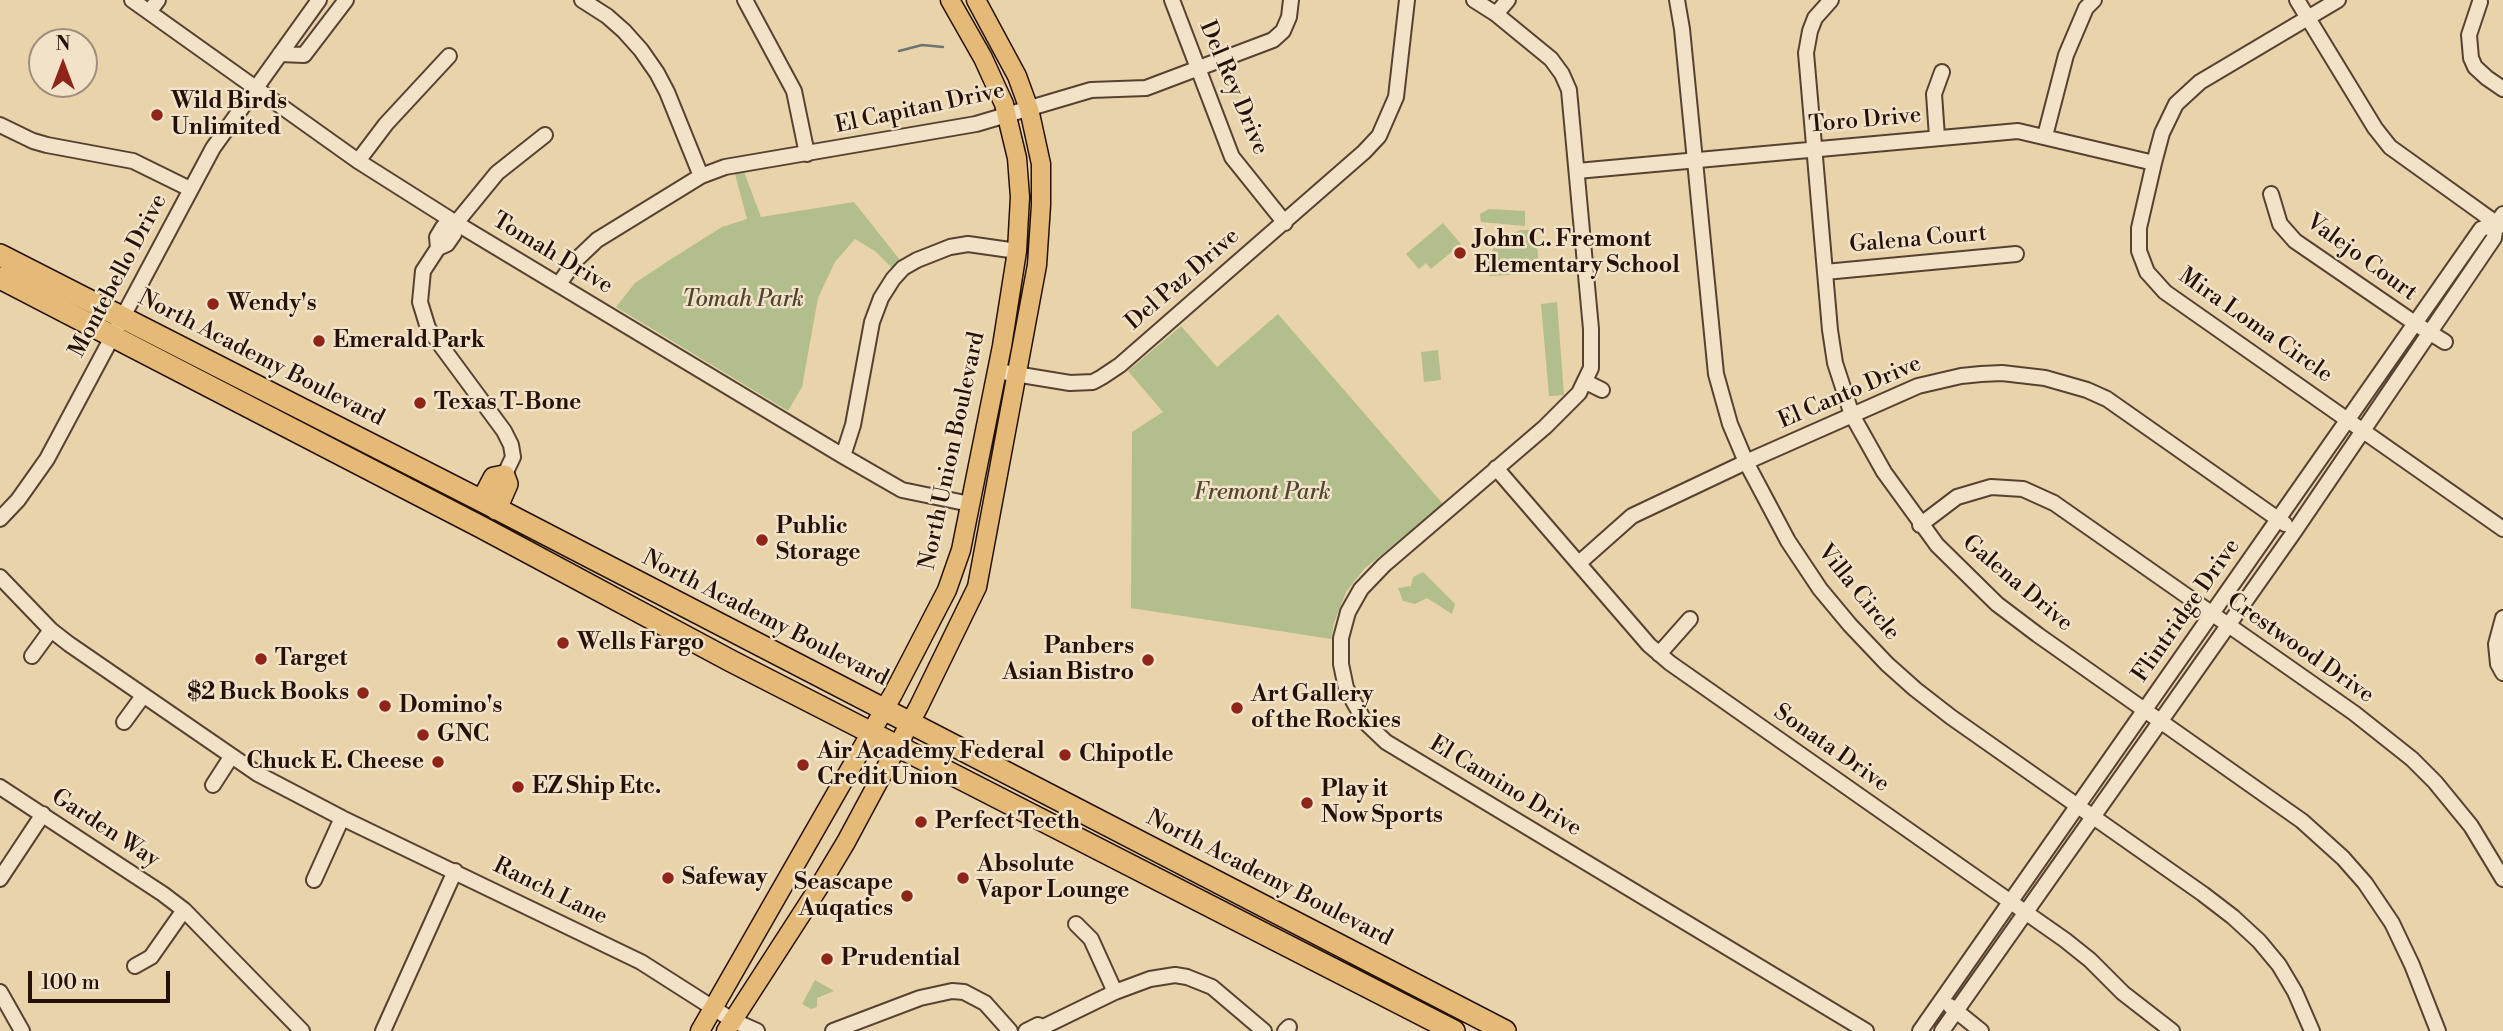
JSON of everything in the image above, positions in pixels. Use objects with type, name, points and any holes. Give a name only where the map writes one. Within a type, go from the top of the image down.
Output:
[{"type":"highway","name":"North Academy Boulevard","points":[[0,255],[119,328],[871,733],[1454,1031]]},
{"type":"highway","name":"North Academy Boulevard","points":[[0,278],[119,328],[489,505],[1505,1031]]},
{"type":"highway","points":[[489,505],[507,484],[504,476]]},
{"type":"main road","name":"North Union Boulevard","points":[[700,1031],[884,710],[947,590],[961,550],[997,371],[1020,223],[1019,175],[1008,116],[983,58],[950,0]]},
{"type":"main road","name":"North Union Boulevard","points":[[729,1025],[819,887],[898,747],[972,603],[977,587],[1040,240],[1041,164],[1029,108],[1017,76],[976,0]]},
{"type":"street","name":"Tomah Drive","points":[[132,0],[153,6],[256,88],[358,161],[843,456],[902,490],[970,504]]},
{"type":"street","name":"Montebello Drive","points":[[0,519],[43,466],[213,148],[319,0]]},
{"type":"street","points":[[280,54],[304,55],[346,0]]},
{"type":"street","points":[[582,0],[624,31],[657,73],[701,176]]},
{"type":"street","points":[[746,0],[794,91],[807,154]]},
{"type":"street","name":"Del Rey Drive","points":[[1172,0],[1232,158],[1285,223]]},
{"type":"street","name":"El Capitan Drive","points":[[559,284],[575,261],[597,240],[701,176],[725,167],[976,124],[1091,90],[1146,88],[1273,40],[1283,30],[1289,17],[1291,0]]},
{"type":"street","name":"Del Paz Drive","points":[[997,371],[1083,383],[1102,377],[1120,365],[1373,144],[1385,125],[1396,97],[1407,0]]},
{"type":"street","name":"El Camino Drive","points":[[1474,0],[1496,14],[1551,59],[1569,90],[1592,345],[1591,368],[1579,393],[1565,408],[1384,565],[1355,598],[1344,625],[1340,653],[1346,688],[1357,712],[1376,733],[1401,751],[1866,1031]]},
{"type":"street","points":[[1496,14],[1508,0]]},
{"type":"street","name":"Villa Circle","points":[[1677,0],[1716,374],[1730,424],[1766,504],[1814,579],[1850,625],[1878,654],[1915,689],[1951,717],[2233,917],[2259,941],[2279,965],[2295,992],[2312,1031]]},
{"type":"street","name":"Galena Drive","points":[[1831,0],[1815,19],[1807,41],[1806,65],[1835,363],[1852,415],[1884,472],[1920,525],[1997,604],[2302,821],[2343,858],[2365,883],[2392,923],[2438,1031]]},
{"type":"street","points":[[2045,136],[2066,55],[2086,8],[2094,0]]},
{"type":"street","points":[[2297,0],[2375,128],[2390,147],[2501,222]]},
{"type":"street","name":"Mira Loma Circle","points":[[2338,0],[2187,92],[2169,116],[2154,163],[2138,239],[2143,261],[2154,281],[2165,292],[2503,529]]},
{"type":"street","points":[[2480,2],[2469,35],[2471,58],[2475,67],[2503,89]]},
{"type":"street","points":[[358,161],[386,124],[449,55]]},
{"type":"street","points":[[1937,137],[1934,93],[1942,72]]},
{"type":"street","points":[[0,125],[47,145],[133,161],[190,189]]},
{"type":"street","name":"Toro Drive","points":[[1577,171],[2018,131],[2154,163]]},
{"type":"street","points":[[1360,134],[1373,144]]},
{"type":"street","points":[[504,476],[513,457],[511,445],[504,431],[428,328],[423,316],[420,288],[423,271],[438,248],[437,237],[443,227],[456,223],[497,173],[545,135]]},
{"type":"street","name":"Valejo Court","points":[[2271,194],[2280,224],[2295,241],[2445,342]]},
{"type":"street","name":"Flintridge Drive","points":[[1920,1031],[2481,229],[2501,222]]},
{"type":"street","name":"Flintridge Drive","points":[[1942,1031],[2294,531],[2494,238],[2501,222]]},
{"type":"street","points":[[843,456],[853,425],[872,322],[881,298],[893,279],[903,268],[917,260],[950,247],[977,245],[1017,251]]},
{"type":"street","name":"Galena Court","points":[[1825,272],[2016,254]]},
{"type":"street","name":"El Canto Drive","points":[[1578,563],[1632,516],[1746,462],[1918,386],[1961,376],[2002,373],[2065,383],[2107,399],[2280,518],[2294,531]]},
{"type":"street","points":[[1586,382],[1602,390]]},
{"type":"street","name":"Sonata Drive","points":[[1496,468],[1659,654],[2081,952],[2123,993],[2172,1031]]},
{"type":"street","name":"Crestwood Drive","points":[[1920,525],[1957,497],[1990,487],[2023,489],[2054,503],[2354,713],[2412,759],[2471,826],[2503,878]]},
{"type":"street","name":"Ranch Lane","points":[[0,577],[51,630],[143,696],[281,788],[640,962],[714,1008],[729,1025],[757,1031]]},
{"type":"street","points":[[2503,618],[2490,656],[2503,673]]},
{"type":"street","points":[[1659,654],[1690,619]]},
{"type":"street","points":[[32,656],[51,630]]},
{"type":"street","points":[[124,722],[143,696]]},
{"type":"street","points":[[213,785],[232,757]]},
{"type":"street","name":"Garden Way","points":[[0,787],[184,910],[294,1028]]},
{"type":"street","points":[[0,879],[43,814]]},
{"type":"street","points":[[314,880],[342,818]]},
{"type":"street","points":[[383,1031],[455,871]]},
{"type":"street","points":[[135,966],[151,957],[184,910]]},
{"type":"street","points":[[1076,924],[1091,939],[1115,992]]},
{"type":"street","points":[[1026,1031],[1038,1025],[1043,1029],[1115,992],[1163,976],[1187,977],[1212,987],[1264,1031]]},
{"type":"street","points":[[833,1031],[861,1026],[920,998],[952,991],[964,992],[985,1003],[1010,1031]]},
{"type":"street","points":[[0,992],[22,1031]]},
{"type":"street","points":[[1942,1000],[1981,1031]]},
{"type":"green space","name":"Tomah Park","points":[[744,172],[761,217],[854,202],[900,260],[892,268],[875,251],[855,239],[835,262],[818,298],[802,387],[788,411],[616,307],[635,283],[722,227],[747,219],[735,174]]},
{"type":"green space","points":[[1489,209],[1525,211],[1525,226],[1481,222],[1480,214]]},
{"type":"green space","points":[[1443,223],[1461,244],[1431,269],[1426,263],[1419,269],[1406,254]]},
{"type":"green space","points":[[1520,230],[1536,230],[1539,269],[1533,274],[1489,276],[1489,260],[1499,240]]},
{"type":"green space","points":[[1557,302],[1564,395],[1549,396],[1541,304]]},
{"type":"green space","name":"Fremont Park","points":[[1278,314],[1443,504],[1364,569],[1346,592],[1331,639],[1131,608],[1132,432],[1163,412],[1128,371],[1181,326],[1217,367]]},
{"type":"green space","points":[[1438,350],[1441,380],[1424,382],[1421,352]]},
{"type":"green space","points":[[1423,572],[1455,604],[1452,614],[1427,598],[1415,604],[1403,601],[1398,588],[1411,586],[1413,577]]},
{"type":"green space","points":[[815,980],[834,991],[817,998],[817,1007],[811,1009],[802,1004]]},
{"type":"waterway","points":[[899,51],[922,45],[943,47]]},
{"type":"place","name":"Wild Birds Unlimited","points":[[157,115]]},
{"type":"place","name":"John C. Fremont Elementary School","points":[[1460,253]]},
{"type":"place","name":"Wendy's","points":[[213,304]]},
{"type":"place","name":"Emerald Park","points":[[319,341]]},
{"type":"place","name":"Texas T-Bone","points":[[420,403]]},
{"type":"place","name":"Public Storage","points":[[762,540]]},
{"type":"place","name":"Wells Fargo","points":[[563,643]]},
{"type":"place","name":"Target","points":[[261,659]]},
{"type":"place","name":"Panbers Asian Bistro","points":[[1148,660]]},
{"type":"place","name":"$2 Buck Books","points":[[363,693]]},
{"type":"place","name":"Domino's","points":[[385,706]]},
{"type":"place","name":"Art Gallery of the Rockies","points":[[1237,708]]},
{"type":"place","name":"GNC","points":[[423,735]]},
{"type":"place","name":"Chipotle","points":[[1065,755]]},
{"type":"place","name":"Chuck E. Cheese","points":[[438,762]]},
{"type":"place","name":"Air Academy Federal Credit Union","points":[[803,765]]},
{"type":"place","name":"EZ Ship Etc.","points":[[518,787]]},
{"type":"place","name":"Play it Now Sports","points":[[1307,803]]},
{"type":"place","name":"Perfect Teeth","points":[[921,822]]},
{"type":"place","name":"Safeway","points":[[668,878]]},
{"type":"place","name":"Absolute Vapor Lounge","points":[[963,878]]},
{"type":"place","name":"Seascape Auqatics","points":[[907,896]]},
{"type":"place","name":"Prudential","points":[[827,959]]}]
